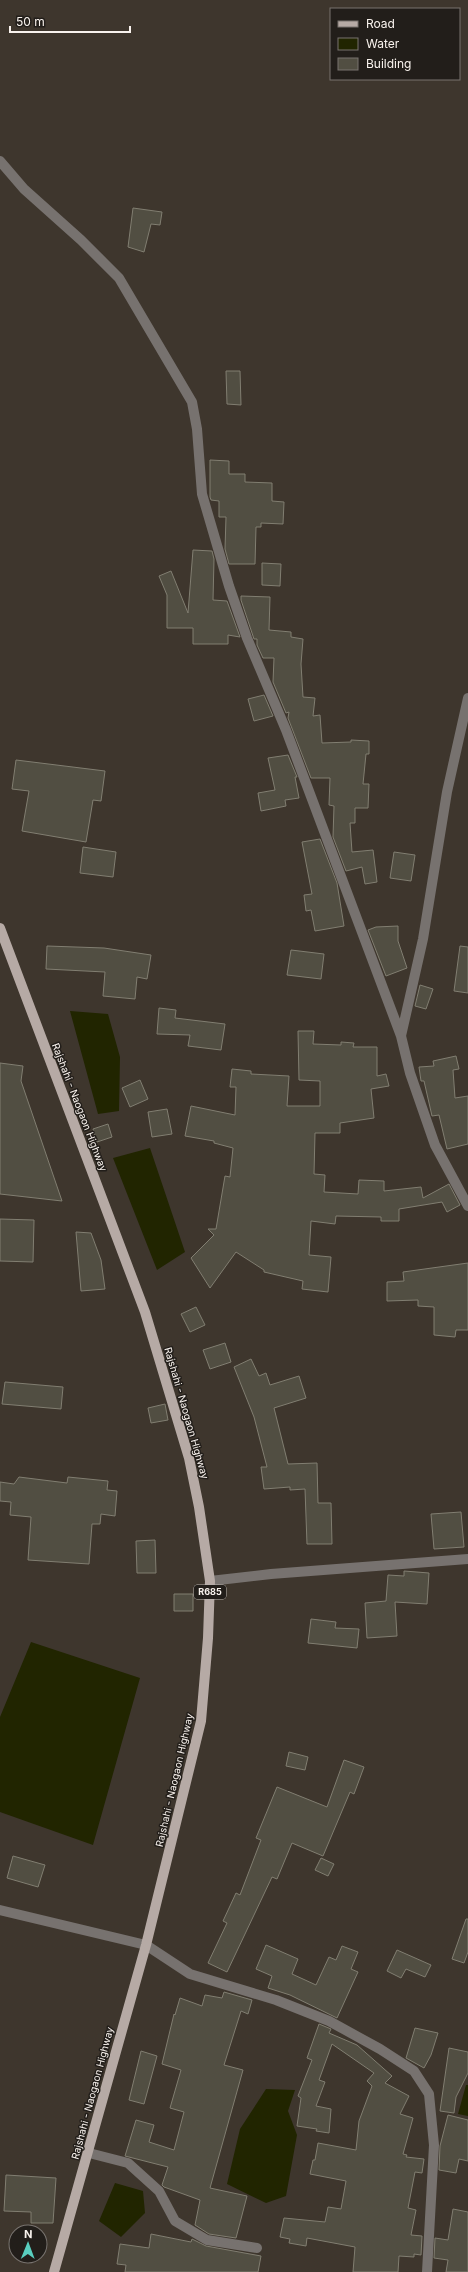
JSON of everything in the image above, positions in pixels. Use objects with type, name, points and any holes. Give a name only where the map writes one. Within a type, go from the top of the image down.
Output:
[{"type":"main road","name":"Rajshahi - Naogaon Highway","points":[[0,928],[146,1312],[189,1458],[199,1507],[210,1581],[208,1638],[201,1721],[146,1945],[105,2086],[89,2153],[54,2272]]},
{"type":"street","points":[[0,161],[24,189],[86,244],[119,278],[192,402],[197,429],[202,494],[229,586],[247,638],[286,730],[401,1036],[410,1073],[435,1145],[468,1206]]},
{"type":"street","points":[[401,1036],[423,938],[447,792],[468,698]]},
{"type":"street","points":[[210,1581],[271,1574],[468,1559]]},
{"type":"street","points":[[0,1910],[146,1945],[190,1974],[276,2000],[330,2021],[380,2049],[414,2071],[429,2094],[434,2145],[427,2272]]},
{"type":"street","points":[[89,2153],[128,2163],[159,2191],[175,2221],[207,2240],[257,2248]]},
{"type":"water","points":[[70,1011],[108,1014],[120,1057],[119,1111],[98,1114]]},
{"type":"water","points":[[150,1148],[185,1252],[157,1270],[113,1158]]},
{"type":"water","points":[[31,1642],[140,1678],[93,1845],[0,1812],[0,1717]]},
{"type":"water","points":[[466,2085],[468,2085],[468,2116],[458,2114]]},
{"type":"water","points":[[266,2089],[295,2090],[288,2111],[297,2135],[286,2196],[266,2203],[227,2184],[240,2129]]},
{"type":"water","points":[[115,2183],[143,2191],[145,2213],[121,2237],[99,2221]]},
{"type":"building","points":[[133,208],[162,212],[160,225],[151,224],[144,252],[128,247]]},
{"type":"building","points":[[226,371],[240,371],[241,405],[227,404]]},
{"type":"building","points":[[210,460],[229,461],[229,474],[245,474],[245,482],[272,483],[272,501],[284,502],[283,524],[261,523],[261,527],[256,527],[255,564],[229,564],[225,549],[226,517],[219,517],[219,501],[211,500],[210,497]]},
{"type":"building","points":[[193,550],[212,551],[214,559],[213,600],[227,601],[240,637],[228,635],[228,644],[193,644],[193,628],[167,628],[167,595],[159,576],[171,571],[188,613]]},
{"type":"building","points":[[262,563],[281,564],[280,586],[262,585]]},
{"type":"building","points":[[241,596],[270,597],[269,630],[291,632],[291,637],[303,639],[301,664],[303,697],[315,698],[313,716],[320,715],[322,743],[351,742],[351,740],[369,741],[369,754],[366,754],[363,784],[369,784],[368,808],[355,808],[355,823],[350,823],[352,852],[373,850],[377,882],[365,884],[362,867],[346,871],[333,837],[334,806],[329,805],[330,778],[311,778],[288,718],[289,712],[286,713],[273,682],[274,658],[263,658],[257,645],[257,639],[254,639]]},
{"type":"building","points":[[264,695],[273,716],[254,721],[248,699]]},
{"type":"building","points":[[288,755],[297,777],[295,777],[299,798],[285,800],[286,806],[261,811],[258,793],[275,790],[268,758]]},
{"type":"building","points":[[16,760],[105,771],[101,801],[93,800],[86,842],[22,831],[29,791],[12,789]]},
{"type":"building","points":[[320,839],[337,883],[344,926],[315,931],[311,910],[306,911],[304,895],[312,894],[302,842]]},
{"type":"building","points":[[83,847],[116,852],[113,877],[80,873]]},
{"type":"building","points":[[394,852],[415,855],[411,881],[390,878]]},
{"type":"building","points":[[398,926],[398,941],[407,968],[386,976],[368,930],[376,927]]},
{"type":"building","points":[[47,946],[104,948],[151,955],[147,979],[137,977],[135,999],[103,996],[105,972],[46,969]]},
{"type":"building","points":[[460,946],[468,947],[468,993],[454,991]]},
{"type":"building","points":[[291,950],[324,954],[321,979],[287,975]]},
{"type":"building","points":[[420,985],[433,989],[426,1009],[415,1006]]},
{"type":"building","points":[[159,1008],[176,1010],[175,1018],[225,1024],[221,1050],[188,1046],[190,1035],[157,1034]]},
{"type":"building","points":[[298,1031],[314,1031],[313,1044],[341,1045],[341,1042],[354,1043],[353,1047],[377,1047],[377,1076],[386,1074],[389,1086],[371,1089],[374,1118],[340,1123],[340,1133],[315,1133],[314,1174],[325,1175],[324,1192],[358,1194],[359,1180],[384,1181],[384,1191],[421,1187],[423,1198],[449,1184],[460,1205],[447,1212],[442,1202],[399,1209],[399,1221],[381,1221],[381,1217],[336,1216],[335,1224],[311,1221],[309,1255],[331,1257],[328,1292],[302,1289],[303,1281],[264,1272],[264,1270],[236,1252],[210,1288],[191,1258],[214,1235],[208,1229],[216,1229],[225,1176],[230,1177],[233,1148],[214,1143],[214,1141],[185,1136],[191,1106],[235,1115],[236,1087],[230,1087],[232,1069],[251,1071],[251,1074],[289,1076],[287,1106],[320,1106],[320,1081],[299,1080]]},
{"type":"building","points":[[456,1056],[459,1069],[453,1070],[455,1098],[468,1096],[468,1144],[447,1149],[439,1115],[432,1116],[424,1081],[421,1081],[419,1067],[434,1066],[433,1061]]},
{"type":"building","points":[[0,1063],[23,1066],[21,1081],[62,1201],[0,1194]]},
{"type":"building","points":[[140,1080],[148,1099],[130,1107],[122,1088]]},
{"type":"building","points":[[167,1109],[172,1134],[152,1137],[148,1112]]},
{"type":"building","points":[[108,1124],[112,1137],[97,1142],[93,1129]]},
{"type":"building","points":[[0,1219],[34,1220],[33,1262],[0,1261]]},
{"type":"building","points":[[76,1232],[91,1233],[101,1260],[105,1289],[81,1291]]},
{"type":"building","points":[[468,1263],[468,1330],[456,1330],[455,1337],[434,1335],[434,1307],[418,1306],[418,1300],[387,1301],[387,1282],[404,1281],[403,1272]]},
{"type":"building","points":[[196,1307],[205,1325],[190,1332],[181,1314]]},
{"type":"building","points":[[225,1343],[231,1362],[210,1369],[203,1350]]},
{"type":"building","points":[[251,1359],[259,1376],[266,1373],[270,1385],[299,1376],[306,1398],[274,1408],[288,1464],[317,1463],[318,1503],[331,1503],[332,1544],[307,1544],[305,1489],[290,1490],[290,1487],[264,1489],[261,1467],[267,1467],[254,1417],[234,1367]]},
{"type":"building","points":[[5,1382],[63,1387],[61,1409],[2,1404]]},
{"type":"building","points":[[165,1404],[168,1420],[151,1423],[148,1408]]},
{"type":"building","points":[[19,1477],[67,1483],[68,1477],[108,1481],[107,1490],[117,1491],[115,1516],[101,1514],[100,1524],[92,1524],[89,1564],[28,1560],[31,1517],[10,1515],[11,1502],[0,1501],[0,1482],[14,1484]]},
{"type":"building","points":[[461,1512],[464,1547],[434,1549],[431,1514]]},
{"type":"building","points":[[155,1540],[156,1573],[137,1573],[136,1541]]},
{"type":"building","points":[[404,1571],[429,1573],[427,1604],[395,1602],[397,1636],[367,1638],[365,1603],[386,1601],[388,1575],[404,1576]]},
{"type":"building","points":[[174,1594],[193,1594],[193,1611],[174,1611]]},
{"type":"building","points":[[311,1619],[336,1622],[335,1628],[359,1629],[357,1648],[308,1643]]},
{"type":"building","points":[[289,1752],[308,1757],[305,1770],[286,1766]]},
{"type":"building","points":[[344,1760],[364,1767],[354,1794],[350,1792],[323,1856],[292,1843],[277,1879],[272,1877],[227,1972],[208,1963],[227,1923],[223,1921],[236,1893],[240,1895],[261,1840],[256,1838],[277,1787],[327,1807]]},
{"type":"building","points":[[13,1856],[45,1865],[38,1887],[7,1878]]},
{"type":"building","points":[[321,1858],[334,1864],[328,1876],[315,1870]]},
{"type":"building","points":[[466,1919],[468,1919],[468,1952],[464,1963],[452,1959]]},
{"type":"building","points":[[266,1945],[298,1959],[292,1974],[316,1985],[329,1957],[336,1960],[342,1946],[358,1952],[351,1969],[358,1972],[337,2018],[290,1995],[268,1988],[272,1976],[256,1969]]},
{"type":"building","points":[[397,1950],[431,1965],[425,1977],[406,1969],[401,1978],[387,1971]]},
{"type":"building","points":[[224,1992],[252,2000],[248,2014],[241,2011],[224,2065],[243,2070],[210,2188],[247,2196],[236,2238],[209,2234],[195,2225],[200,2200],[162,2185],[168,2167],[125,2156],[136,2120],[154,2125],[149,2142],[174,2150],[184,2112],[170,2108],[181,2070],[162,2064],[174,2014],[175,2015],[180,1998],[202,2006],[205,1995],[222,1998]]},
{"type":"building","points":[[319,2024],[331,2029],[329,2033],[357,2045],[392,2076],[385,2083],[409,2096],[400,2114],[413,2118],[403,2154],[407,2155],[406,2157],[424,2159],[422,2173],[415,2172],[408,2208],[416,2210],[411,2235],[422,2236],[421,2255],[414,2254],[414,2257],[399,2256],[398,2272],[353,2272],[355,2247],[307,2238],[306,2246],[289,2243],[290,2239],[280,2237],[284,2218],[325,2222],[328,2207],[341,2209],[346,2181],[310,2174],[313,2160],[315,2160],[318,2143],[356,2150],[359,2121],[372,2086],[367,2081],[374,2073],[332,2044],[319,2080],[325,2082],[316,2106],[331,2109],[329,2133],[316,2131],[317,2129],[297,2126],[301,2098],[298,2096],[312,2060],[307,2058]]},
{"type":"building","points":[[415,2028],[438,2033],[431,2055],[424,2068],[406,2058]]},
{"type":"building","points":[[449,2048],[468,2052],[468,2073],[456,2097],[454,2113],[440,2111]]},
{"type":"building","points":[[141,2051],[157,2056],[144,2104],[129,2100]]},
{"type":"building","points":[[448,2115],[468,2120],[468,2161],[459,2159],[456,2173],[439,2170],[440,2146]]},
{"type":"building","points":[[6,2175],[56,2178],[53,2223],[31,2223],[31,2212],[4,2211]]},
{"type":"building","points":[[453,2209],[468,2212],[468,2272],[446,2272],[448,2260],[434,2258],[435,2238],[448,2240]]},
{"type":"building","points":[[151,2234],[191,2242],[192,2239],[206,2246],[261,2256],[258,2272],[125,2272],[126,2265],[117,2264],[120,2244],[149,2248]]}]
